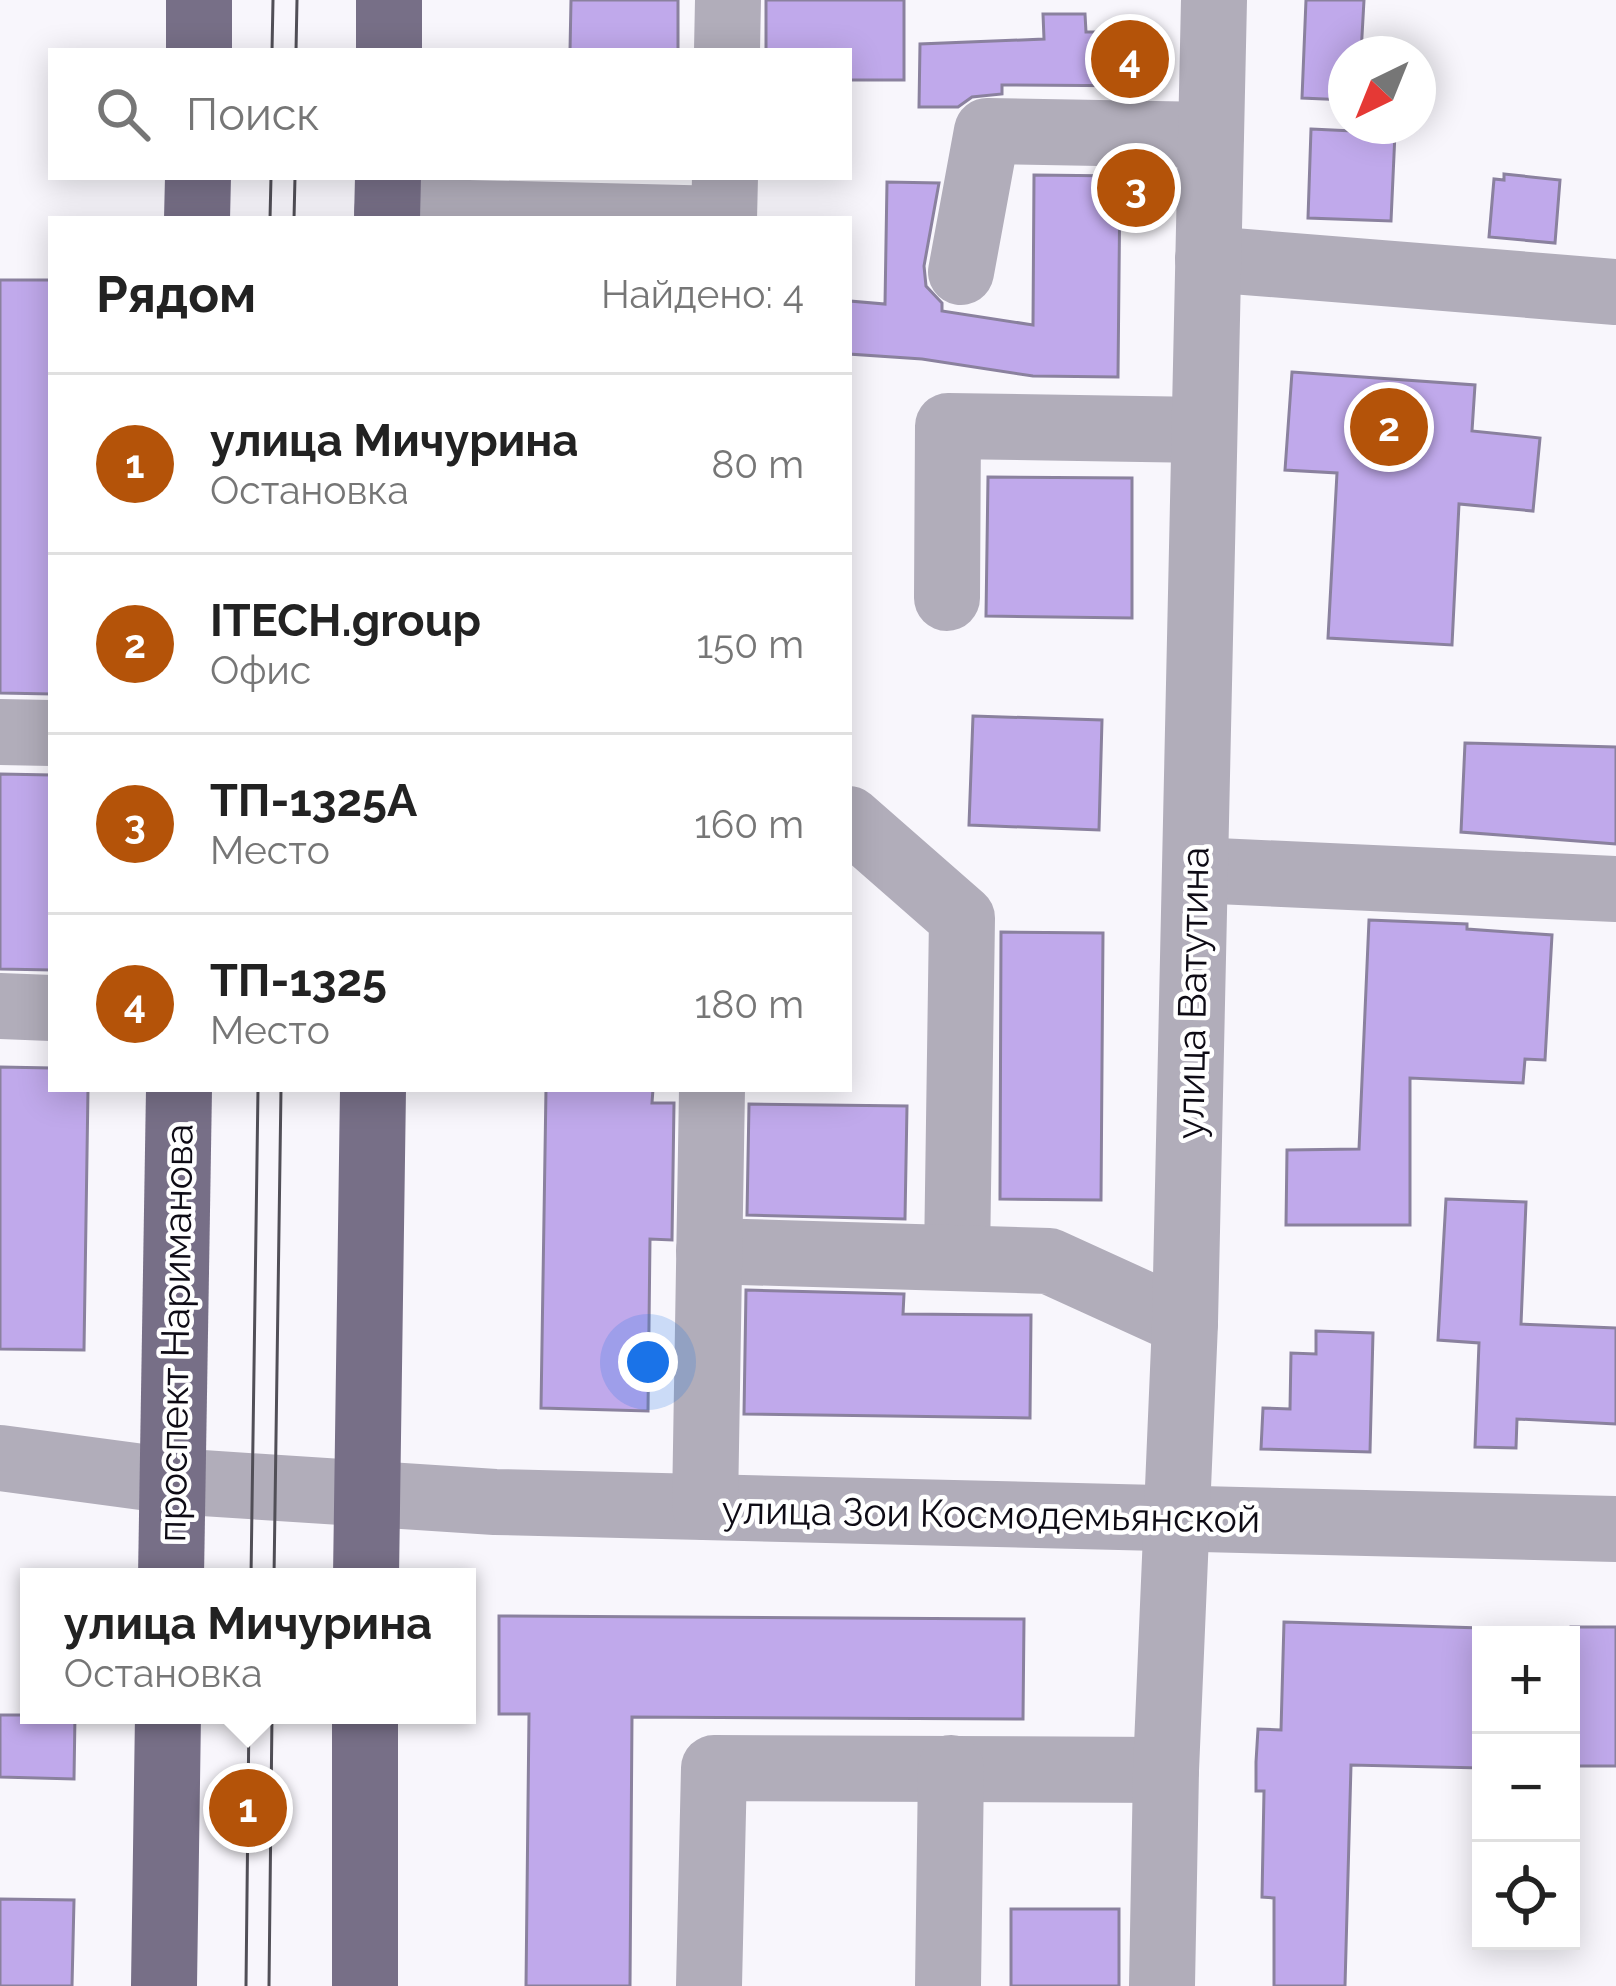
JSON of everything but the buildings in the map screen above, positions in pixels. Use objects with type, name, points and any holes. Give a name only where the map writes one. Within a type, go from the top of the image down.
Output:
[{"type":"main road","points":[[199,0],[199,48]]},
{"type":"main road","points":[[388,48],[389,0]]},
{"type":"main road","points":[[197,216],[198,180]]},
{"type":"main road","name":"проспект Нариманова","points":[[171,1568],[179,1092]]},
{"type":"main road","points":[[365,1568],[373,1092]]},
{"type":"main road","points":[[164,1986],[168,1724]]},
{"type":"main road","points":[[365,1724],[365,1986]]},
{"type":"street","points":[[727,48],[728,0]]},
{"type":"street","name":"улица Ватутина","points":[[1162,1986],[1185,1323],[1214,0]]},
{"type":"street","points":[[961,272],[987,131],[1211,135]]},
{"type":"street","points":[[724,216],[725,180]]},
{"type":"street","points":[[387,202],[665,216]]},
{"type":"street","points":[[1208,260],[1616,292]]},
{"type":"street","points":[[947,598],[949,426],[1204,430]]},
{"type":"street","points":[[0,732],[48,733]]},
{"type":"street","points":[[852,822],[962,918],[957,1258]]},
{"type":"street","points":[[1195,870],[1616,889]]},
{"type":"street","points":[[0,1006],[48,1008]]},
{"type":"street","points":[[705,1507],[712,1092]]},
{"type":"street","points":[[709,1251],[1049,1261],[1185,1323]]},
{"type":"street","name":"улица Зои Космодемьянской","points":[[0,1458],[172,1481],[495,1502],[1616,1529]]},
{"type":"street","points":[[709,1986],[715,1768],[1166,1770]]},
{"type":"street","points":[[948,1986],[951,1768]]},
{"type":"tram line","points":[[272,48],[273,0]]},
{"type":"tram line","points":[[296,48],[297,0]]},
{"type":"tram line","points":[[270,216],[271,180]]},
{"type":"tram line","points":[[294,216],[295,180]]},
{"type":"tram line","points":[[251,1568],[258,1092]]},
{"type":"tram line","points":[[274,1568],[281,1092]]},
{"type":"tram line","points":[[246,1986],[249,1724]]},
{"type":"tram line","points":[[269,1986],[272,1724]]},
{"type":"place","name":"ТП-1325","points":[[1130,59]]},
{"type":"place","name":"ТП-1325А","points":[[1136,188]]},
{"type":"place","name":"ITECH.group","points":[[1389,427]]},
{"type":"place","name":"улица Мичурина","points":[[248,1808]]}]
